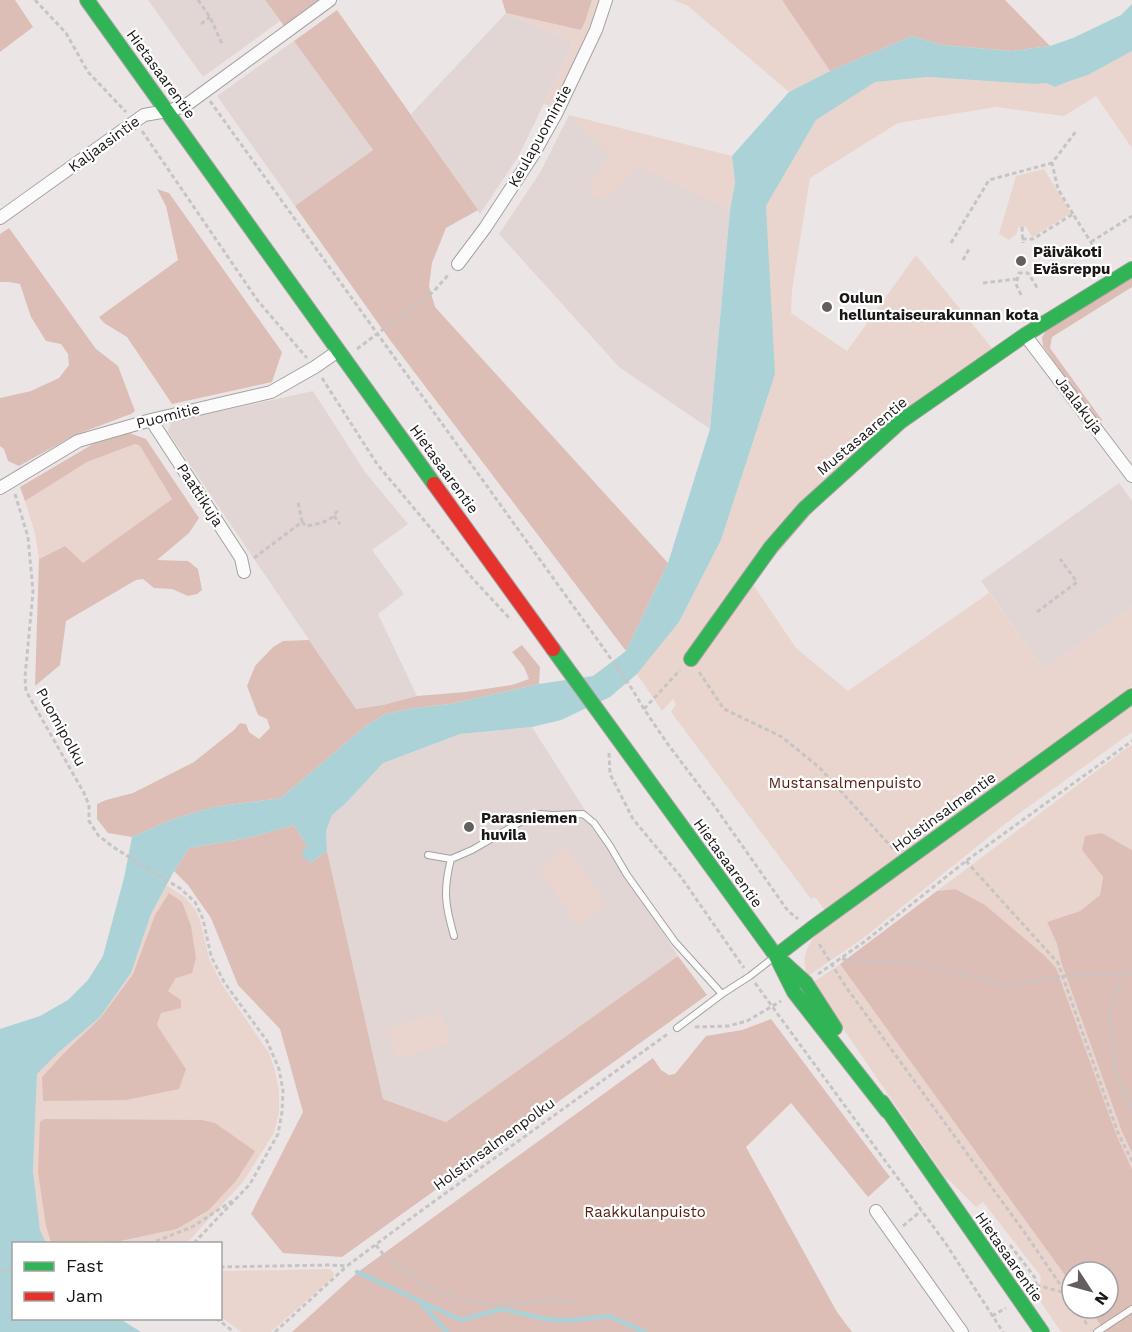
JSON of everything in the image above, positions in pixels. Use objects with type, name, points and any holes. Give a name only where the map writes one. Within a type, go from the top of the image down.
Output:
[{"type":"street","name":"Hietasaarentie","points":[[87,0],[776,956],[794,992],[887,1111],[1042,1332]]},
{"type":"street","name":"Kaljaasintie","points":[[0,218],[144,115],[185,105],[330,0]]},
{"type":"street","name":"Keulapuomintie","points":[[458,264],[485,228],[533,155],[596,30],[606,0]]},
{"type":"street","name":"Mustasaarentie","points":[[691,659],[771,548],[804,509],[900,422],[1025,335],[1132,269]]},
{"type":"street","name":"Jaalakuja","points":[[1025,335],[1132,476]]},
{"type":"street","name":"Puomitie","points":[[0,488],[78,441],[151,420],[271,392],[341,355]]},
{"type":"street","name":"Paattikuja","points":[[151,420],[241,558],[243,570]]},
{"type":"street","name":"Holstinsalmentie","points":[[776,956],[811,928],[1132,696]]},
{"type":"street","points":[[876,1211],[962,1332]]},
{"type":"lane","points":[[428,855],[450,859],[472,850],[529,817],[540,814],[552,816],[583,814],[594,823],[627,875],[675,942],[722,994]]},
{"type":"lane","points":[[450,859],[445,881],[447,911],[454,936]]},
{"type":"lane","points":[[677,1028],[776,956]]},
{"type":"lane","points":[[1097,1332],[1132,1309]]},
{"type":"path","points":[[35,0],[66,33],[88,72],[135,121],[258,302],[315,368],[377,464],[473,579],[516,626]]},
{"type":"path","points":[[198,0],[210,17],[222,44]]},
{"type":"path","points":[[201,24],[210,17]]},
{"type":"path","points":[[204,92],[602,646],[644,709],[788,911],[811,928],[846,987],[1060,1284]]},
{"type":"path","points":[[951,243],[989,180],[1052,163],[1077,130]]},
{"type":"path","points":[[1052,163],[1058,189],[1094,247]]},
{"type":"path","points":[[1022,227],[1022,241],[1033,239],[1073,214]]},
{"type":"path","points":[[1091,242],[1132,216]]},
{"type":"path","points":[[963,260],[969,249]]},
{"type":"path","points":[[341,355],[377,333],[434,291],[458,264]]},
{"type":"path","points":[[1067,270],[1076,264]]},
{"type":"path","points":[[1021,295],[1017,279],[1019,273],[1028,273],[1038,289]]},
{"type":"path","points":[[983,283],[1017,279]]},
{"type":"path","name":"Puomipolku","points":[[11,480],[28,537],[33,592],[25,677],[26,691],[84,793],[89,805],[89,821],[98,836],[188,894],[203,919],[212,956],[224,982],[267,1041],[279,1069],[283,1091],[278,1134],[250,1184],[237,1197]]},
{"type":"path","points":[[298,502],[302,522],[306,526],[322,523],[334,516],[339,509]]},
{"type":"path","points":[[334,516],[340,524]]},
{"type":"path","points":[[243,570],[302,522]]},
{"type":"path","points":[[1037,612],[1077,582],[1060,559]]},
{"type":"path","points":[[644,709],[691,659],[724,709],[782,737],[820,768],[904,861]]},
{"type":"path","points":[[832,965],[966,861],[1132,741]]},
{"type":"path","points":[[608,746],[610,774],[633,819],[681,877],[750,976],[946,1244],[1003,1332]]},
{"type":"path","points":[[966,861],[1058,963],[1118,1133],[1132,1161]]},
{"type":"path","points":[[840,959],[925,964],[1006,986],[1062,976],[1132,972]]},
{"type":"path","points":[[1123,974],[1110,1011],[1115,1068],[1132,1110]]},
{"type":"path","points":[[677,1028],[728,1026],[747,1021],[773,1006]]},
{"type":"path","name":"Holstinsalmenpolku","points":[[275,1332],[347,1266],[376,1244],[677,1028]]},
{"type":"path","points":[[154,1242],[192,1227],[237,1197]]},
{"type":"path","points":[[196,1242],[237,1197]]},
{"type":"path","points":[[892,1234],[922,1211]]},
{"type":"path","points":[[376,1244],[382,1254],[425,1286],[454,1297],[489,1304],[558,1299],[578,1303]]},
{"type":"path","points":[[222,1267],[347,1266]]},
{"type":"path","points":[[1036,1285],[1060,1291]]},
{"type":"path","points":[[219,1320],[234,1332]]},
{"type":"shaded area","points":[[148,0],[265,0],[280,21],[203,77]]},
{"type":"shaded area","points":[[506,13],[574,42],[518,157],[480,214],[411,114]]},
{"type":"shaded area","points":[[294,41],[373,150],[295,206],[217,96]]},
{"type":"shaded area","points":[[569,115],[730,210],[710,429],[619,367],[499,234],[541,171]]},
{"type":"shaded area","points":[[313,391],[365,472],[408,524],[372,550],[404,594],[378,614],[417,696],[356,709],[168,432],[171,422]]},
{"type":"shaded area","points":[[1119,483],[1132,501],[1132,606],[1044,670],[981,581]]},
{"type":"shaded area","points":[[532,727],[678,956],[446,1122],[383,1099],[327,851],[326,831],[332,815],[382,763],[460,734]]},
{"type":"green space","points":[[0,0],[15,0],[33,27],[0,52]]},
{"type":"green space","points":[[265,0],[321,0],[284,26]]},
{"type":"green space","points":[[502,0],[592,0],[581,30],[506,13]]},
{"type":"green space","points":[[592,0],[600,0],[588,32],[553,107],[544,104],[574,42],[506,13],[581,30]]},
{"type":"green space","points":[[674,0],[782,0],[830,71],[789,92],[688,6]]},
{"type":"green space","points":[[782,0],[1005,0],[1050,46],[1012,51],[941,45],[912,36],[830,71]]},
{"type":"green space","points":[[337,10],[478,210],[446,228],[432,263],[429,286],[435,307],[668,563],[626,651],[390,340],[295,206],[373,150],[294,41]]},
{"type":"green space","name":"Mustansalmenpuisto","points":[[1132,51],[1132,148],[1096,96],[1064,116],[996,107],[898,123],[810,178],[792,290],[791,313],[847,351],[916,255],[992,348],[838,483],[752,583],[796,648],[848,691],[989,593],[1044,670],[1132,606],[1132,686],[825,910],[815,897],[811,899],[671,712],[676,704],[673,699],[662,711],[637,674],[679,622],[721,540],[775,374],[767,297],[766,206],[816,120],[874,82],[928,77],[1046,83],[1055,87],[1088,75]]},
{"type":"green space","points":[[569,115],[732,156],[735,183],[730,210],[638,167],[608,199],[591,197],[590,182],[611,155]]},
{"type":"green space","points":[[1044,169],[1071,213],[1032,237],[1026,227],[1018,227],[1017,233],[1009,240],[999,234],[1016,176]]},
{"type":"green space","points":[[157,189],[169,193],[282,352],[272,382],[172,404],[127,337],[104,323],[99,317],[178,260],[166,206]]},
{"type":"green space","points":[[9,228],[96,349],[118,366],[135,411],[75,435],[19,466],[8,461],[4,449],[0,446],[0,398],[31,391],[59,378],[69,365],[68,354],[61,344],[46,341],[31,317],[20,284],[0,282],[0,234]]},
{"type":"green space","points":[[1132,275],[1132,287],[1052,337],[1050,348],[1102,420],[1099,422],[1096,421],[1043,346],[1042,337],[1051,324]]},
{"type":"green space","points":[[129,433],[146,439],[199,518],[189,533],[157,560],[188,561],[198,569],[202,590],[188,596],[172,589],[154,588],[143,579],[136,580],[66,621],[60,665],[35,686],[39,559],[65,546],[83,563],[172,499],[140,446],[135,444],[87,462],[25,501],[20,487],[93,444]]},
{"type":"green space","points":[[135,444],[140,446],[172,499],[82,564],[65,546],[39,559],[35,533],[25,501],[87,462]]},
{"type":"green space","points":[[309,640],[356,709],[417,696],[512,685],[529,679],[524,667],[512,652],[522,645],[540,667],[539,684],[451,704],[386,714],[367,725],[281,798],[214,807],[173,819],[132,837],[108,833],[97,819],[97,804],[133,793],[194,762],[240,723],[246,724],[249,732],[259,739],[270,728],[267,719],[258,715],[247,686],[255,666],[273,647],[283,641]]},
{"type":"green space","points":[[1132,704],[1132,732],[1010,820],[862,939],[808,976],[805,964],[806,953],[818,932]]},
{"type":"green space","points":[[1132,744],[1132,850],[1102,833],[1082,850],[1103,877],[1100,895],[1080,911],[1047,922],[1057,944],[1061,962],[1122,1132],[1132,1153],[1132,1169],[1116,1134],[955,889],[937,891]]},
{"type":"green space","points":[[294,825],[307,846],[310,863],[327,851],[383,1099],[446,1122],[678,956],[707,995],[342,1257],[283,1253],[251,1214],[303,1112],[280,1029],[238,985],[211,918],[188,885],[174,871],[189,848],[248,838]]},
{"type":"green space","points":[[1102,833],[1132,850],[1132,1153],[1122,1132],[1061,962],[1057,944],[1047,922],[1080,911],[1100,895],[1103,877],[1082,850],[1085,836]]},
{"type":"green space","points":[[567,848],[607,905],[578,925],[538,868]]},
{"type":"green space","points":[[166,885],[185,897],[195,909],[209,958],[221,983],[269,1053],[279,1091],[279,1112],[274,1133],[243,1182],[188,1242],[116,1242],[177,1229],[209,1210],[236,1181],[46,1226],[51,1242],[46,1242],[40,1230],[33,1171],[37,1074],[100,1017],[131,973],[151,914]],"holes":[[[155,915],[176,978],[167,991],[181,1000],[161,1013],[157,1025],[186,1069],[42,1077],[101,1017],[133,974]]]},
{"type":"green space","points":[[955,889],[985,905],[1056,968],[1116,1134],[1132,1169],[1132,1332],[1106,1332],[1097,1320],[1120,1320],[1120,1260],[1060,1260],[1060,1268],[840,964],[937,891]]},
{"type":"green space","points":[[169,893],[182,902],[191,926],[196,958],[192,973],[176,978],[168,991],[181,1000],[181,1008],[161,1013],[157,1025],[186,1069],[179,1089],[126,1100],[43,1101],[42,1077],[101,1017],[133,974],[155,915]]},
{"type":"green space","points":[[840,964],[1060,1268],[1060,1320],[1097,1320],[1106,1332],[1061,1332],[1034,1292],[1040,1285],[1040,1275],[983,1202],[976,1207],[946,1179],[812,983]]},
{"type":"green space","points":[[441,1012],[451,1042],[397,1059],[387,1029]]},
{"type":"green space","name":"Raakkulanpuisto","points":[[771,1019],[890,1177],[868,1197],[791,1103],[746,1147],[837,1312],[852,1332],[292,1332],[358,1272],[653,1058],[661,1070],[669,1075],[675,1074],[706,1036],[742,1030]]},
{"type":"green space","points":[[44,1119],[202,1120],[215,1123],[255,1151],[236,1181],[209,1210],[177,1229],[116,1242],[51,1242],[38,1172],[40,1122]]},
{"type":"green space","points":[[330,1269],[334,1273],[333,1277],[271,1332],[241,1332],[222,1318],[222,1271]]},
{"type":"water","points":[[1132,4],[1132,51],[1088,75],[1055,87],[1046,83],[928,77],[875,82],[816,120],[766,206],[775,374],[721,540],[679,622],[637,674],[610,697],[561,720],[532,727],[460,734],[383,763],[332,815],[326,831],[327,851],[310,863],[301,854],[307,846],[294,825],[248,838],[189,848],[151,914],[131,973],[100,1017],[37,1074],[33,1171],[40,1230],[46,1242],[12,1242],[12,1320],[122,1320],[141,1332],[0,1332],[0,1029],[40,1016],[68,1000],[88,980],[103,956],[124,878],[132,837],[173,819],[214,807],[281,798],[367,725],[386,714],[451,704],[539,684],[593,676],[626,651],[668,563],[710,429],[730,210],[735,183],[732,156],[789,92],[830,71],[912,36],[941,45],[1012,51],[1050,46],[1073,38],[1121,15]]},
{"type":"waterway","points":[[357,1272],[461,1320],[501,1309],[551,1320],[609,1316],[645,1332]]},
{"type":"waterway","points":[[421,1303],[447,1332]]},
{"type":"traffic: fast","points":[[87,0],[434,484]]},
{"type":"traffic: fast","points":[[691,659],[771,547],[804,509],[900,422],[1025,335],[1132,269]]},
{"type":"traffic: fast","points":[[553,649],[776,956],[794,992],[887,1111]]},
{"type":"traffic: fast","points":[[776,956],[1132,696]]},
{"type":"traffic: fast","points":[[784,963],[806,983],[835,1028]]},
{"type":"traffic: fast","points":[[882,1102],[1042,1332]]},
{"type":"traffic: jam","points":[[434,484],[553,649]]},
{"type":"place","name":"Päiväkoti Eväsreppu","points":[[1021,261]]},
{"type":"place","name":"Oulun helluntaiseurakunnan kota","points":[[827,307]]},
{"type":"place","name":"Parasniemen huvila","points":[[469,827]]}]
